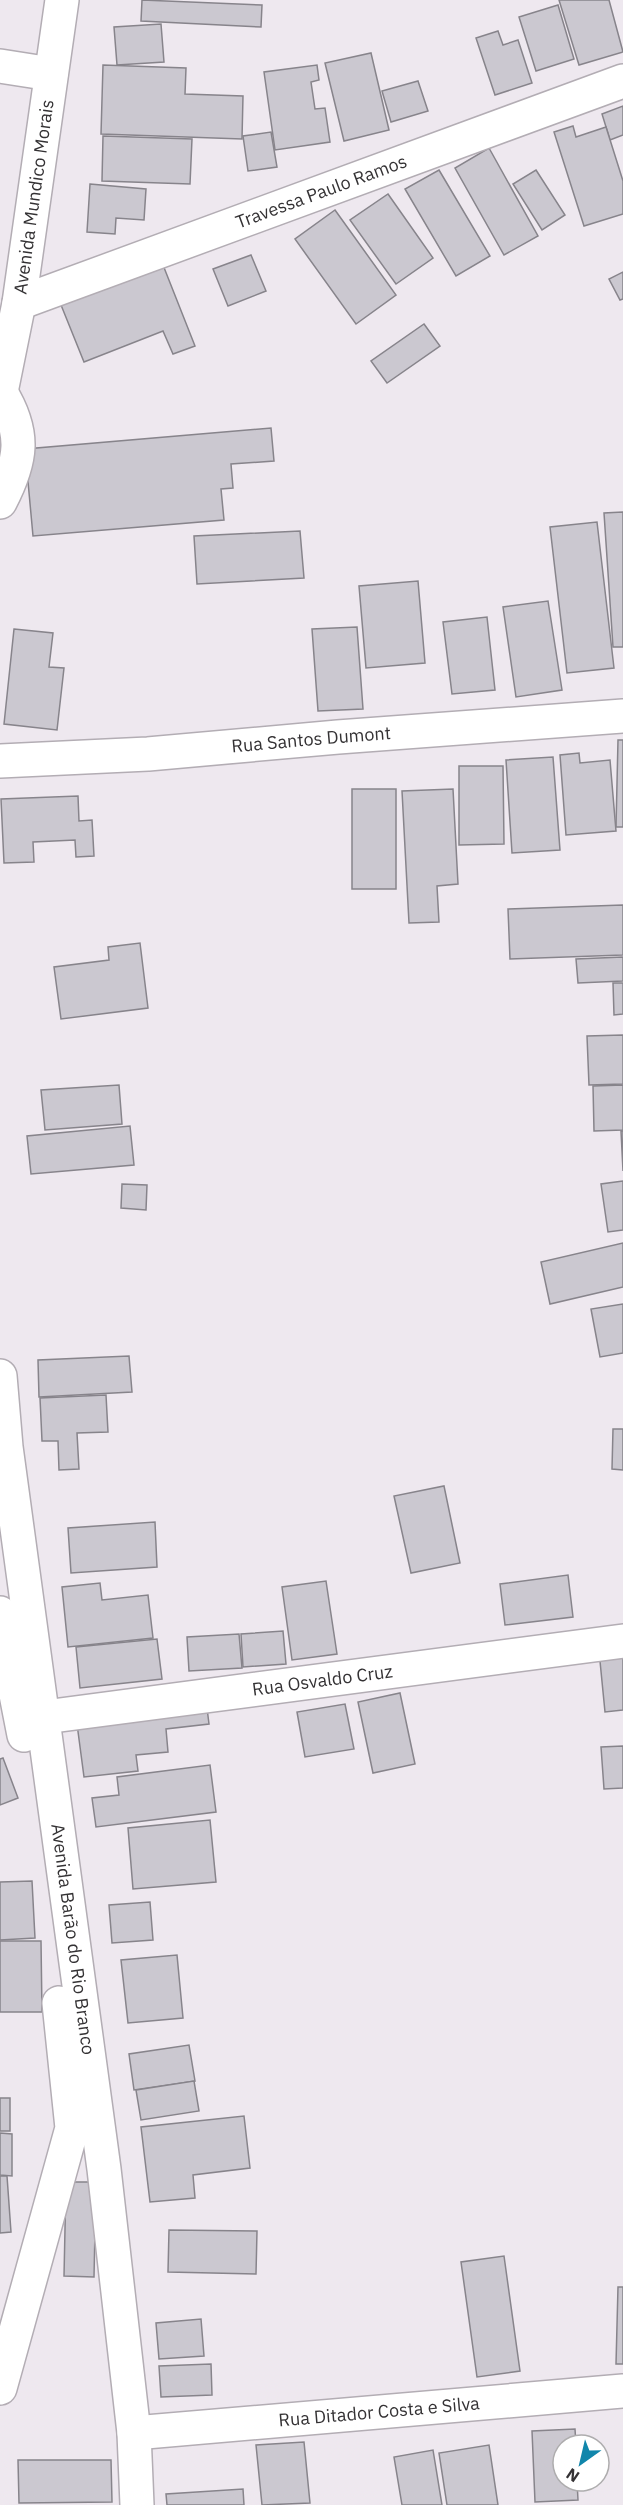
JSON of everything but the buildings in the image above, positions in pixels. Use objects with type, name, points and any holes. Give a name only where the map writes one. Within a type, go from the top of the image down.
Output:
[{"type":"street","name":"Avenida Mundico Morais","points":[[0,391],[19,303],[62,0]]},
{"type":"street","points":[[0,66],[51,74]]},
{"type":"street","name":"Travessa Paulo Ramos","points":[[19,303],[623,81]]},
{"type":"street","points":[[0,391],[14,418],[19,447],[14,476],[0,502]]},
{"type":"street","name":"Rua Santos Dumont","points":[[0,761],[148,754],[623,716]]},
{"type":"street","name":"Avenida Barão do Rio Branco","points":[[0,1376],[43,1856],[84,2125],[104,2169],[134,2433],[137,2505]]},
{"type":"street","name":"Avenida Barão do Rio Branco","points":[[0,1613],[32,1718]]},
{"type":"street","name":"Rua Osvaldo Cruz","points":[[32,1718],[623,1641]]},
{"type":"street","name":"Avenida Barão do Rio Branco","points":[[0,2388],[84,2125]]},
{"type":"street","name":"Rua Ditador Costa e Silva","points":[[134,2433],[623,2391]]}]
